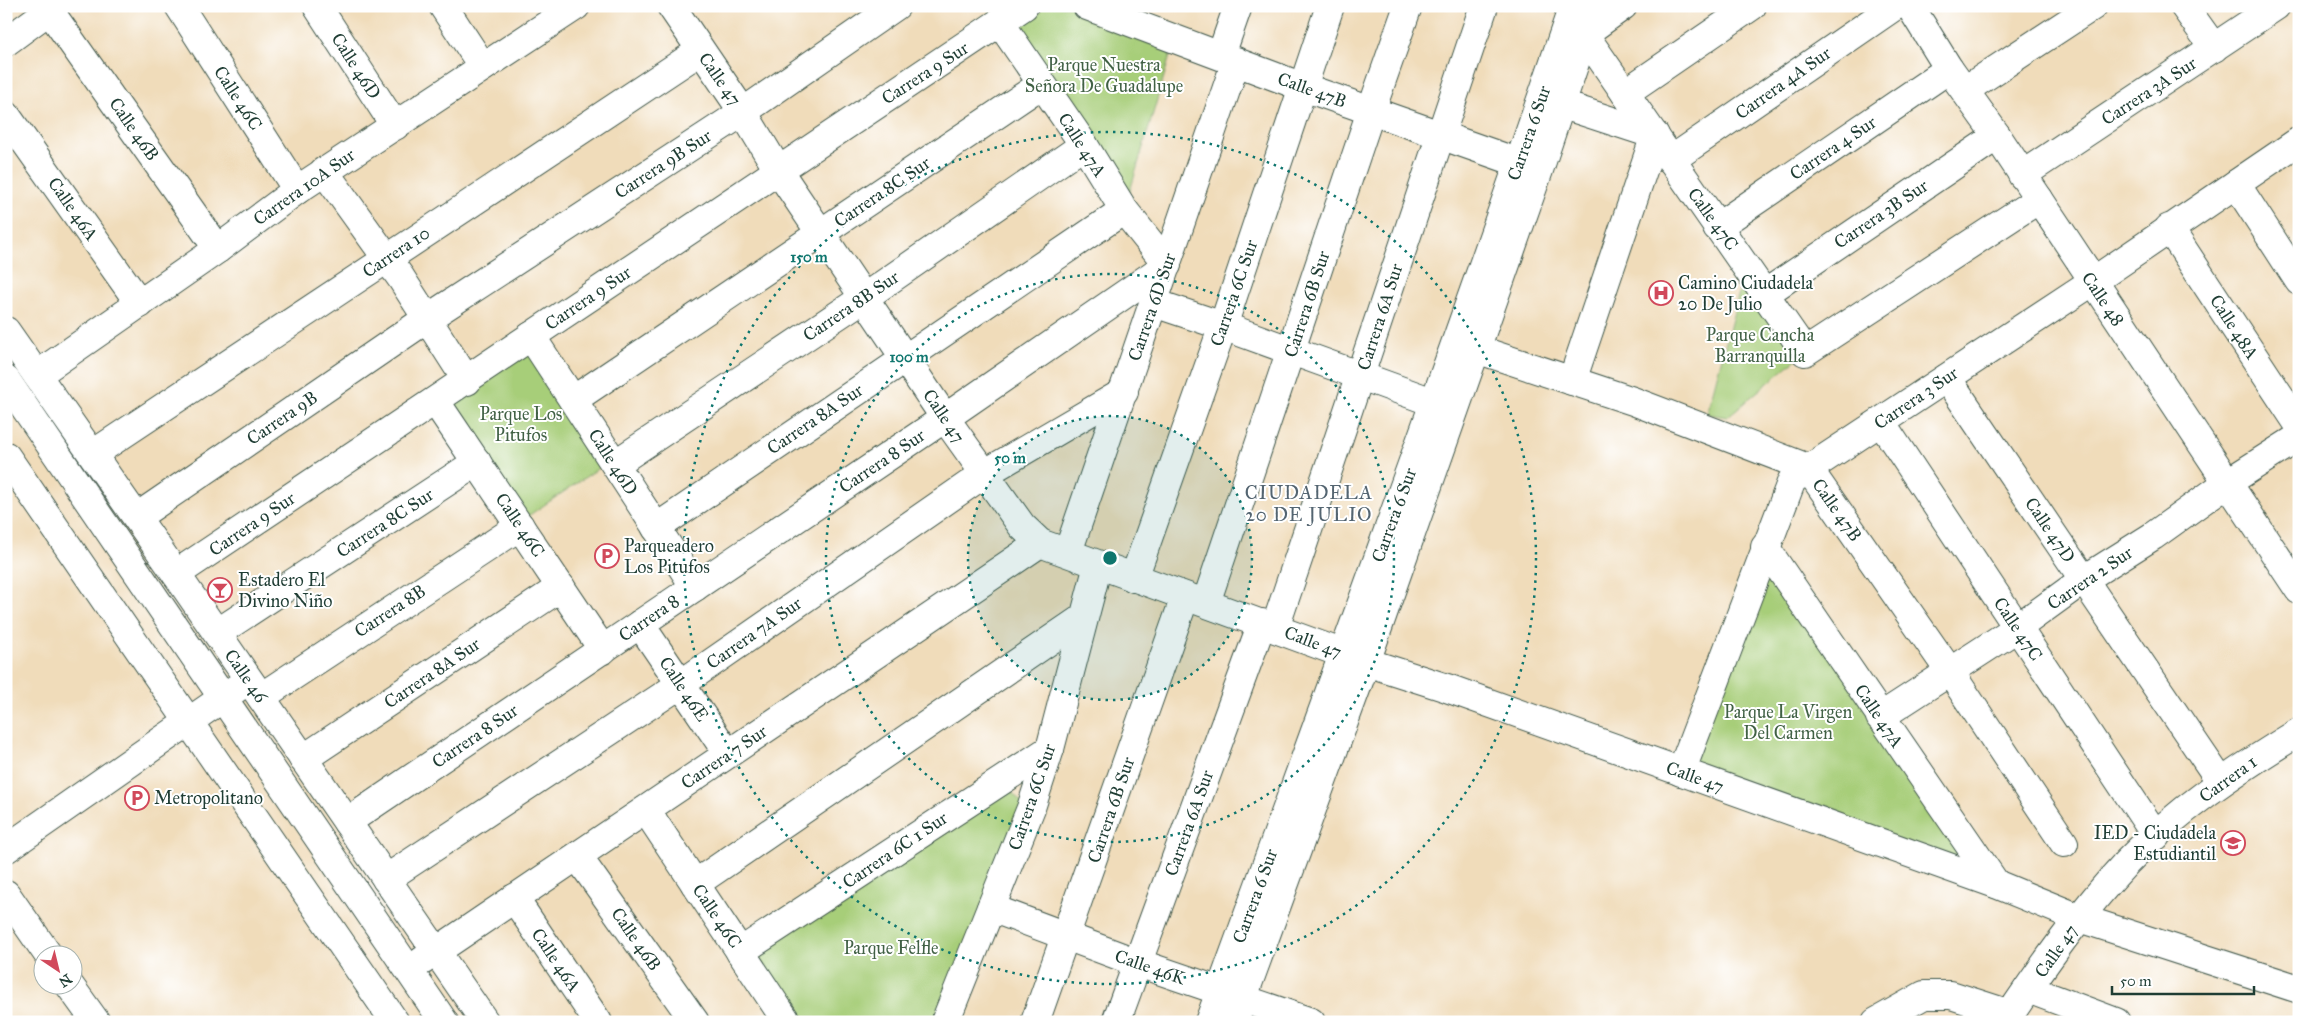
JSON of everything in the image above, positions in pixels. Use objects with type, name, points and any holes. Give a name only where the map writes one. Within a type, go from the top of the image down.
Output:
[{"type":"street","name":"Calle 46C","points":[[179,6],[297,190]]},
{"type":"street","name":"Calle 46D","points":[[317,6],[395,126]]},
{"type":"street","points":[[443,6],[483,67]]},
{"type":"street","name":"Carrera 10A Sur","points":[[37,375],[218,249],[324,171],[576,6]]},
{"type":"street","name":"Carrera 9B Sur","points":[[428,318],[743,112],[896,6]]},
{"type":"street","name":"Carrera 9 Sur","points":[[176,574],[436,402],[778,170],[1001,24],[1024,6]]},
{"type":"street","name":"Calle 47B","points":[[1087,6],[1529,167]]},
{"type":"street","name":"Carrera 6D Sur","points":[[1068,552],[1167,264],[1229,58],[1238,6]]},
{"type":"street","name":"Carrera 6C Sur","points":[[1134,578],[1223,326],[1330,6]]},
{"type":"street","name":"Carrera 6B Sur","points":[[1035,1022],[1291,352],[1408,6]]},
{"type":"street","name":"Carrera 6A Sur","points":[[1116,1022],[1269,625],[1360,376],[1484,6]]},
{"type":"street","name":"Carrera 6 Sur","points":[[1444,406],[1476,349],[1573,6]]},
{"type":"street","name":"Carrera 6 Sur","points":[[1209,1022],[1233,1004],[1529,167],[1560,104],[1594,6]]},
{"type":"street","points":[[1584,34],[1623,6]]},
{"type":"street","points":[[1625,93],[1752,6]]},
{"type":"street","points":[[1965,90],[2093,6]]},
{"type":"street","points":[[2184,6],[2214,48]]},
{"type":"street","name":"Carrera 3A Sur","points":[[2022,175],[2276,6]]},
{"type":"street","name":"Calle 48","points":[[1909,7],[2299,590]]},
{"type":"street","name":"Carrera 4A Sur","points":[[1671,160],[1909,7]]},
{"type":"street","points":[[6,42],[52,8]]},
{"type":"street","name":"Calle 46B","points":[[52,8],[218,249]]},
{"type":"street","name":"Calle 47","points":[[679,9],[700,51],[743,112],[778,170],[865,297],[904,358],[1022,526],[1040,543],[1068,552],[1098,566],[1269,625],[1355,658],[1447,688],[1996,884],[2080,918],[2008,1018]]},
{"type":"street","name":"Calle 47A","points":[[1001,24],[1084,145],[1124,210],[1167,264]]},
{"type":"street","name":"Calle 47C","points":[[1584,34],[1717,227],[1766,292],[1805,352],[2039,200]]},
{"type":"street","name":"Carrera 10","points":[[93,454],[700,51]]},
{"type":"street","name":"Carrera 4 Sur","points":[[1717,227],[1949,69]]},
{"type":"street","name":"Carrera 8C Sur","points":[[573,400],[1042,84]]},
{"type":"street","points":[[1560,104],[1655,136],[1572,381]]},
{"type":"street","name":"Calle 46A","points":[[6,115],[140,304]]},
{"type":"street","name":"Carrera 3B Sur","points":[[1766,292],[1996,136]]},
{"type":"street","name":"Carrera 3 Sur","points":[[1681,772],[1792,480],[2092,282],[2299,141]]},
{"type":"street","name":"Carrera 8B Sur","points":[[615,464],[865,297],[1084,145]]},
{"type":"street","points":[[324,171],[428,318],[467,381]]},
{"type":"street","points":[[2236,184],[2299,280]]},
{"type":"street","name":"Carrera 8A Sur","points":[[656,528],[1124,210]]},
{"type":"street","name":"Calle 48A","points":[[2169,228],[2299,425]]},
{"type":"street","name":"Carrera 8 Sur","points":[[695,587],[945,418],[1167,264]]},
{"type":"street","points":[[1154,303],[1444,406]]},
{"type":"street","name":"Carrera 9B","points":[[137,517],[428,318]]},
{"type":"street","name":"Calle 46","points":[[6,331],[137,517],[485,1022]]},
{"type":"street","name":"Calle 46D","points":[[531,336],[695,587]]},
{"type":"street","name":"Calle 47B","points":[[1476,349],[1642,404],[1808,468],[1950,672],[2064,843]]},
{"type":"street","name":"Calle 47D","points":[[1947,378],[2221,782]]},
{"type":"street","name":"Calle 46","points":[[6,380],[444,1022]]},
{"type":"street","name":"Carrera 7A Sur","points":[[386,879],[680,684],[984,474],[1124,392]]},
{"type":"street","name":"Calle 46C","points":[[436,402],[602,650]]},
{"type":"street","name":"Calle 47C","points":[[1881,422],[2156,836]]},
{"type":"street","name":"Carrera 2 Sur","points":[[1880,717],[2017,628],[2083,580],[2299,437]]},
{"type":"street","points":[[6,456],[395,1022]]},
{"type":"street","name":"Carrera 8C Sur","points":[[217,633],[477,462]]},
{"type":"street","points":[[58,531],[117,489]]},
{"type":"street","name":"Carrera 8B","points":[[184,715],[218,691],[249,680],[520,526]]},
{"type":"street","name":"Carrera 7 Sur","points":[[409,970],[1040,543]]},
{"type":"street","name":"Calle 47A","points":[[1765,547],[1996,884]]},
{"type":"street","name":"Carrera 6C Sur","points":[[945,1022],[1031,808],[1050,748],[1098,566]]},
{"type":"street","name":"Carrera 8A Sur","points":[[303,759],[561,587]]},
{"type":"street","name":"Carrera 8","points":[[602,650],[695,587]]},
{"type":"street","points":[[695,884],[1084,617]]},
{"type":"street","name":"Calle 46E","points":[[640,624],[728,754]]},
{"type":"street","name":"Carrera 8 Sur","points":[[346,822],[602,650]]},
{"type":"street","points":[[6,827],[184,715]]},
{"type":"street","points":[[6,849],[184,715]]},
{"type":"street","name":"Carrera 1","points":[[2080,918],[2128,861],[2156,836],[2221,782],[2250,761],[2299,732]]},
{"type":"street","name":"Carrera 6C 1 Sur","points":[[740,952],[1050,748]]},
{"type":"street","name":"Calle 46C","points":[[646,810],[787,1022]]},
{"type":"street","points":[[310,898],[370,856]]},
{"type":"street","name":"Calle 46B","points":[[578,857],[695,1022]]},
{"type":"street","points":[[6,894],[42,946]]},
{"type":"street","name":"Calle 46A","points":[[514,898],[598,1022]]},
{"type":"street","name":"Calle 46K","points":[[991,908],[1138,963],[1233,1004],[1311,1022]]},
{"type":"street","points":[[2080,918],[2299,989]]},
{"type":"street","points":[[2028,989],[2116,1022]]},
{"type":"street","points":[[1876,1022],[1924,995],[1951,995],[2008,1018]]},
{"type":"street","points":[[77,996],[96,1022]]},
{"type":"green space","name":"Parque Nuestra Señora De Guadalupe","points":[[986,6],[1083,6],[1175,39],[1125,208]]},
{"type":"green space","name":"Parque Cancha Barranquilla","points":[[1746,266],[1805,352],[1727,417],[1707,414]]},
{"type":"green space","name":"Parque Los Pitufos","points":[[531,344],[608,462],[522,520],[443,404]]},
{"type":"green space","name":"Parque La Virgen Del Carmen","points":[[1767,551],[1994,884],[1687,768]]},
{"type":"green space","name":"Parque Felfle","points":[[1002,782],[1026,807],[941,1022],[789,1022],[745,956]]},
{"type":"place","name":"Camino Ciudadela 20 De Julio","points":[[1661,293]]},
{"type":"place","name":"Parqueadero Los Pitufos","points":[[607,556]]},
{"type":"place","name":"Estadero El Divino Niño","points":[[220,590]]},
{"type":"place","name":"Metropolitano","points":[[137,798]]},
{"type":"place","name":"IED - Ciudadela Estudiantil","points":[[2233,843]]},
{"type":"district","name":"CIUDADELA 20 DE JULIO","points":[[1309,503]]}]
